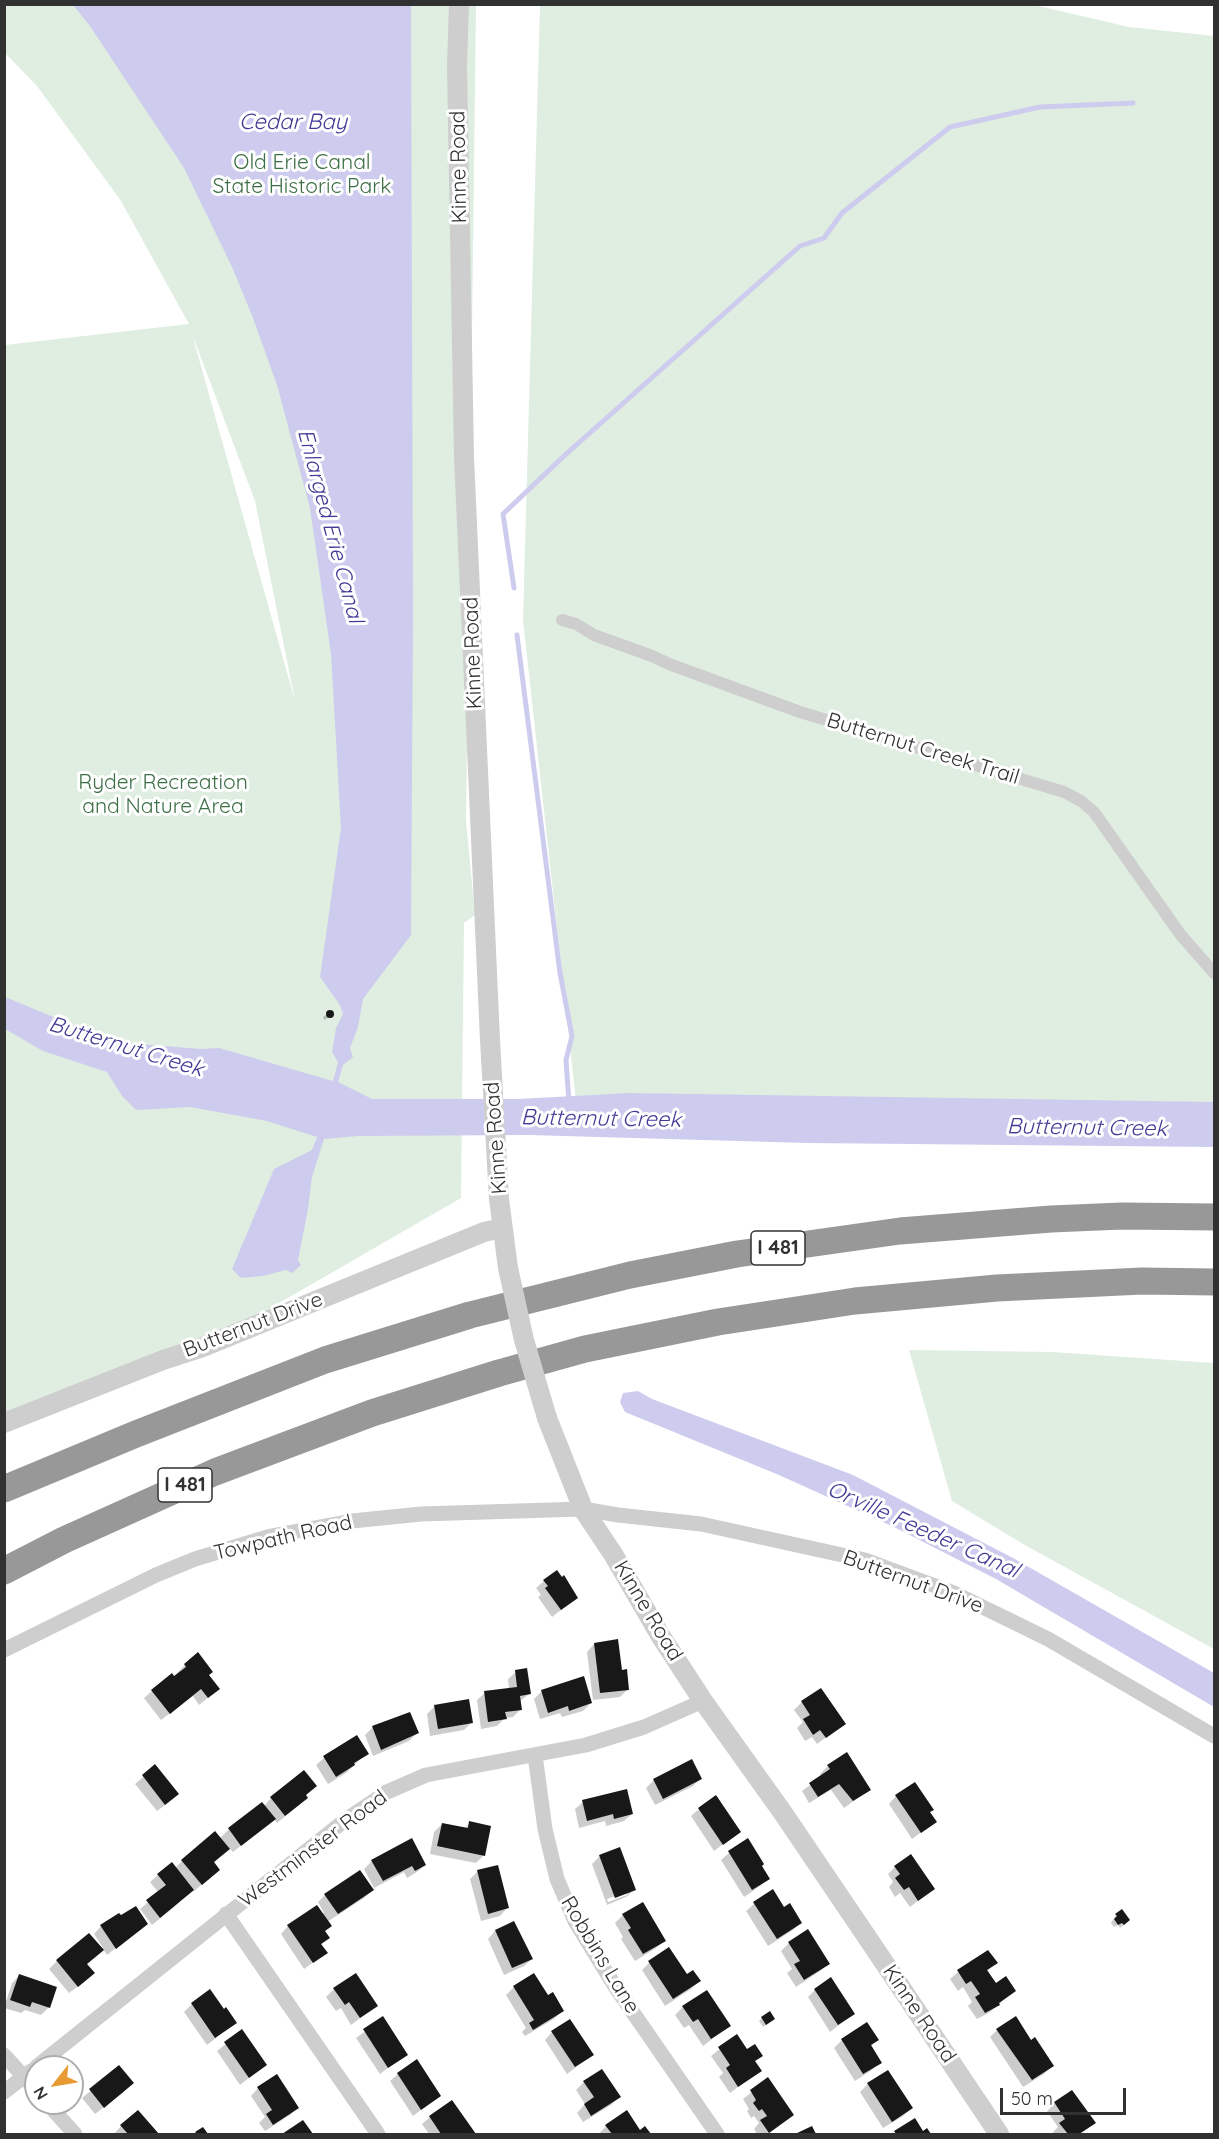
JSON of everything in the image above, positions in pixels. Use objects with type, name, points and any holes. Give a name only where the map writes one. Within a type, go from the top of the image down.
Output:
[{"type":"highway","name":"I 481","points":[[4,1489],[136,1434],[325,1360],[470,1315],[630,1275],[737,1254],[900,1232],[1051,1219],[1122,1216],[1215,1217]]},
{"type":"highway","name":"I 481","points":[[4,1571],[64,1540],[215,1472],[372,1413],[585,1349],[718,1322],[855,1301],[997,1288],[1142,1281],[1215,1282]]},
{"type":"street","name":"Kinne Road","points":[[459,4],[457,65],[464,457],[490,1040],[502,1228],[508,1268],[524,1340],[547,1418],[583,1509],[703,1701],[789,1822],[999,2134]]},
{"type":"street","name":"Butternut Creek Trail","points":[[562,620],[669,664],[800,712],[1064,792],[1081,801],[1094,812],[1179,934],[1215,973]]},
{"type":"street","name":"Butternut Drive","points":[[4,1423],[163,1359],[203,1347],[484,1232],[502,1228]]},
{"type":"street","name":"Butternut Drive","points":[[583,1509],[702,1524],[865,1560],[954,1593],[1048,1639],[1215,1736]]},
{"type":"street","name":"Towpath Road","points":[[4,1650],[156,1575],[195,1559],[271,1536],[352,1521],[421,1514],[583,1509]]},
{"type":"street","name":"Westminster Road","points":[[51,2055],[344,1821],[387,1792],[426,1775],[586,1745],[644,1727],[703,1701]]},
{"type":"street","name":"Robbins Lane","points":[[535,1755],[545,1829],[557,1879],[575,1921],[616,1988],[717,2134]]},
{"type":"street","points":[[226,1914],[378,2134]]},
{"type":"street","points":[[4,2055],[24,2066]]},
{"type":"street","name":"Westminster Road","points":[[4,2092],[24,2076]]},
{"type":"street","points":[[58,2115],[75,2134]]},
{"type":"green space","points":[[1030,4],[1129,27],[1214,36],[1214,1130],[578,1119],[523,620],[540,5]]},
{"type":"green space","points":[[5,5],[476,5],[466,821],[475,915],[464,923],[461,1198],[203,1347],[5,1423],[5,345],[189,324],[121,201],[37,86],[5,53]],"holes":[[[192,334],[255,501],[295,701]]]},
{"type":"green space","points":[[909,1350],[1052,1352],[1214,1363],[1214,1649],[1023,1544],[952,1501]]},
{"type":"water","name":"Cedar Bay","points":[[73,5],[411,5],[413,618],[411,935],[363,999],[358,1027],[350,1048],[353,1057],[343,1065],[338,1082],[372,1099],[518,1099],[629,1093],[1214,1102],[1214,1147],[808,1143],[529,1135],[358,1136],[324,1139],[312,1177],[298,1260],[301,1265],[292,1273],[286,1270],[263,1276],[241,1278],[232,1269],[274,1169],[312,1150],[317,1137],[267,1121],[190,1107],[136,1110],[122,1096],[107,1072],[43,1051],[5,1029],[5,997],[114,1042],[201,1049],[219,1048],[333,1081],[338,1062],[332,1052],[336,1028],[343,1014],[340,1005],[320,977],[341,828],[331,654],[310,508],[277,385],[232,267],[184,168],[90,26]]},
{"type":"water","name":"Orville Feeder Canal","points":[[638,1391],[652,1399],[853,1475],[1013,1558],[1214,1673],[1214,1707],[996,1579],[894,1527],[779,1475],[625,1412],[620,1402],[623,1393]]},
{"type":"building","points":[[330,1010],[334,1014],[330,1018],[326,1014]]},
{"type":"building","points":[[557,1570],[562,1577],[564,1575],[578,1598],[561,1610],[545,1588],[548,1586],[543,1580]]},
{"type":"building","points":[[618,1639],[622,1670],[627,1669],[629,1690],[600,1693],[594,1643]]},
{"type":"building","points":[[198,1652],[213,1672],[209,1675],[220,1689],[208,1698],[201,1689],[170,1714],[151,1690],[172,1673],[174,1676],[186,1667],[184,1664]]},
{"type":"building","points":[[527,1668],[531,1694],[520,1696],[522,1710],[505,1712],[507,1719],[488,1722],[484,1691],[517,1687],[515,1670]]},
{"type":"building","points":[[584,1676],[592,1703],[569,1711],[568,1706],[548,1713],[541,1690]]},
{"type":"building","points":[[821,1688],[846,1724],[826,1738],[820,1730],[813,1735],[803,1719],[810,1715],[801,1701]]},
{"type":"building","points":[[469,1699],[473,1723],[438,1729],[434,1705]]},
{"type":"building","points":[[410,1712],[419,1733],[381,1750],[372,1726]]},
{"type":"building","points":[[357,1735],[369,1754],[336,1777],[323,1756]]},
{"type":"building","points":[[847,1752],[871,1790],[853,1801],[839,1784],[818,1797],[809,1783],[830,1769],[827,1765]]},
{"type":"building","points":[[692,1759],[702,1779],[663,1799],[653,1779]]},
{"type":"building","points":[[155,1764],[179,1794],[165,1805],[142,1775]]},
{"type":"building","points":[[304,1770],[317,1786],[306,1795],[308,1798],[285,1816],[270,1797]]},
{"type":"building","points":[[915,1782],[934,1810],[930,1812],[937,1822],[921,1833],[895,1795]]},
{"type":"building","points":[[627,1789],[633,1814],[614,1819],[613,1814],[587,1821],[582,1800]]},
{"type":"building","points":[[716,1795],[741,1832],[723,1845],[698,1808]]},
{"type":"building","points":[[262,1802],[276,1819],[241,1846],[228,1828]]},
{"type":"building","points":[[469,1821],[491,1826],[485,1856],[437,1846],[442,1823],[468,1828]]},
{"type":"building","points":[[215,1831],[230,1849],[214,1862],[220,1870],[202,1885],[181,1860]]},
{"type":"building","points":[[412,1838],[426,1865],[415,1871],[412,1866],[383,1881],[371,1860]]},
{"type":"building","points":[[748,1838],[764,1864],[762,1866],[770,1879],[752,1890],[728,1851]]},
{"type":"building","points":[[620,1847],[636,1890],[615,1898],[599,1855]]},
{"type":"building","points":[[911,1854],[935,1889],[918,1901],[909,1887],[904,1890],[895,1878],[900,1874],[894,1866]]},
{"type":"building","points":[[172,1862],[194,1890],[160,1918],[146,1900],[166,1885],[157,1874]]},
{"type":"building","points":[[498,1865],[509,1908],[488,1914],[477,1870]]},
{"type":"building","points":[[360,1870],[374,1890],[338,1914],[324,1894]]},
{"type":"building","points":[[773,1889],[784,1907],[790,1903],[802,1923],[777,1939],[753,1902]]},
{"type":"building","points":[[643,1902],[666,1941],[643,1954],[628,1930],[631,1928],[622,1914]]},
{"type":"building","points":[[317,1905],[332,1926],[325,1931],[330,1938],[321,1944],[328,1953],[313,1963],[287,1925]]},
{"type":"building","points":[[136,1906],[148,1924],[116,1949],[100,1925]]},
{"type":"building","points":[[1122,1909],[1130,1920],[1124,1925],[1122,1923],[1118,1925],[1114,1919],[1117,1916],[1115,1914]]},
{"type":"building","points":[[514,1921],[533,1959],[512,1968],[495,1930]]},
{"type":"building","points":[[808,1929],[830,1964],[804,1980],[794,1964],[800,1961],[788,1942]]},
{"type":"building","points":[[89,1933],[104,1950],[87,1964],[95,1973],[78,1987],[56,1960]]},
{"type":"building","points":[[669,1947],[687,1974],[693,1970],[701,1981],[673,1999],[648,1961]]},
{"type":"building","points":[[988,1950],[998,1963],[987,1970],[996,1983],[1006,1976],[1016,1991],[999,2003],[1000,2005],[985,2013],[975,1997],[980,1994],[971,1981],[966,1984],[957,1970]]},
{"type":"building","points":[[356,1973],[378,2006],[360,2018],[349,2002],[345,2005],[333,1988]]},
{"type":"building","points":[[534,1973],[548,1995],[553,1992],[564,2011],[533,2030],[529,2023],[534,2020],[513,1986]]},
{"type":"building","points":[[19,1974],[57,1987],[50,2008],[32,2002],[30,2007],[10,2000]]},
{"type":"building","points":[[831,1977],[855,2014],[838,2025],[814,1989]]},
{"type":"building","points":[[210,1989],[237,2023],[215,2038],[191,2003]]},
{"type":"building","points":[[707,1990],[731,2026],[711,2039],[698,2019],[693,2022],[682,2006]]},
{"type":"building","points":[[770,2011],[775,2019],[766,2025],[761,2017]]},
{"type":"building","points":[[383,2016],[408,2055],[388,2068],[363,2029]]},
{"type":"building","points":[[1016,2016],[1031,2040],[1035,2037],[1054,2066],[1032,2080],[996,2029]]},
{"type":"building","points":[[570,2019],[594,2055],[575,2067],[551,2031]]},
{"type":"building","points":[[867,2022],[879,2040],[871,2045],[882,2063],[863,2074],[841,2039]]},
{"type":"building","points":[[242,2029],[267,2065],[249,2078],[224,2042]]},
{"type":"building","points":[[737,2034],[747,2049],[755,2044],[763,2056],[755,2061],[762,2071],[738,2087],[726,2068],[730,2065],[718,2047]]},
{"type":"building","points":[[417,2059],[441,2096],[421,2110],[397,2073]]},
{"type":"building","points":[[119,2065],[134,2083],[104,2108],[89,2089]]},
{"type":"building","points":[[602,2069],[621,2097],[591,2116],[584,2104],[594,2097],[583,2081]]},
{"type":"building","points":[[888,2070],[913,2108],[892,2122],[867,2083]]},
{"type":"building","points":[[277,2074],[299,2108],[273,2125],[266,2114],[272,2110],[257,2087]]},
{"type":"building","points":[[768,2077],[794,2115],[769,2133],[760,2120],[767,2116],[753,2103],[756,2100],[750,2090]]},
{"type":"building","points":[[1072,2090],[1096,2123],[1079,2134],[1068,2134],[1059,2123],[1065,2119],[1054,2102]]},
{"type":"building","points":[[452,2100],[476,2134],[441,2134],[429,2116]]},
{"type":"building","points":[[138,2110],[159,2134],[128,2134],[120,2125]]},
{"type":"building","points":[[627,2110],[640,2130],[645,2126],[651,2134],[612,2134],[605,2125]]},
{"type":"building","points":[[915,2118],[923,2131],[927,2128],[931,2134],[896,2134],[894,2131]]},
{"type":"building","points":[[303,2120],[313,2134],[282,2134]]},
{"type":"building","points":[[812,2126],[816,2134],[795,2134]]},
{"type":"building","points":[[203,2127],[208,2134],[195,2132]]},
{"type":"waterway","points":[[514,588],[503,514],[565,455],[800,246],[824,238],[842,213],[950,127],[1040,107],[1133,103]]},
{"type":"waterway","name":"Butternut Creek","points":[[517,635],[560,973],[572,1036],[566,1060],[569,1103]]},
{"type":"park label","name":"Old Erie Canal State Historic Park","points":[[302,175]]},
{"type":"park label","name":"Ryder Recreation and Nature Area","points":[[163,795]]},
{"type":"water label","name":"Enlarged Erie Canal","points":[[330,526]]}]
